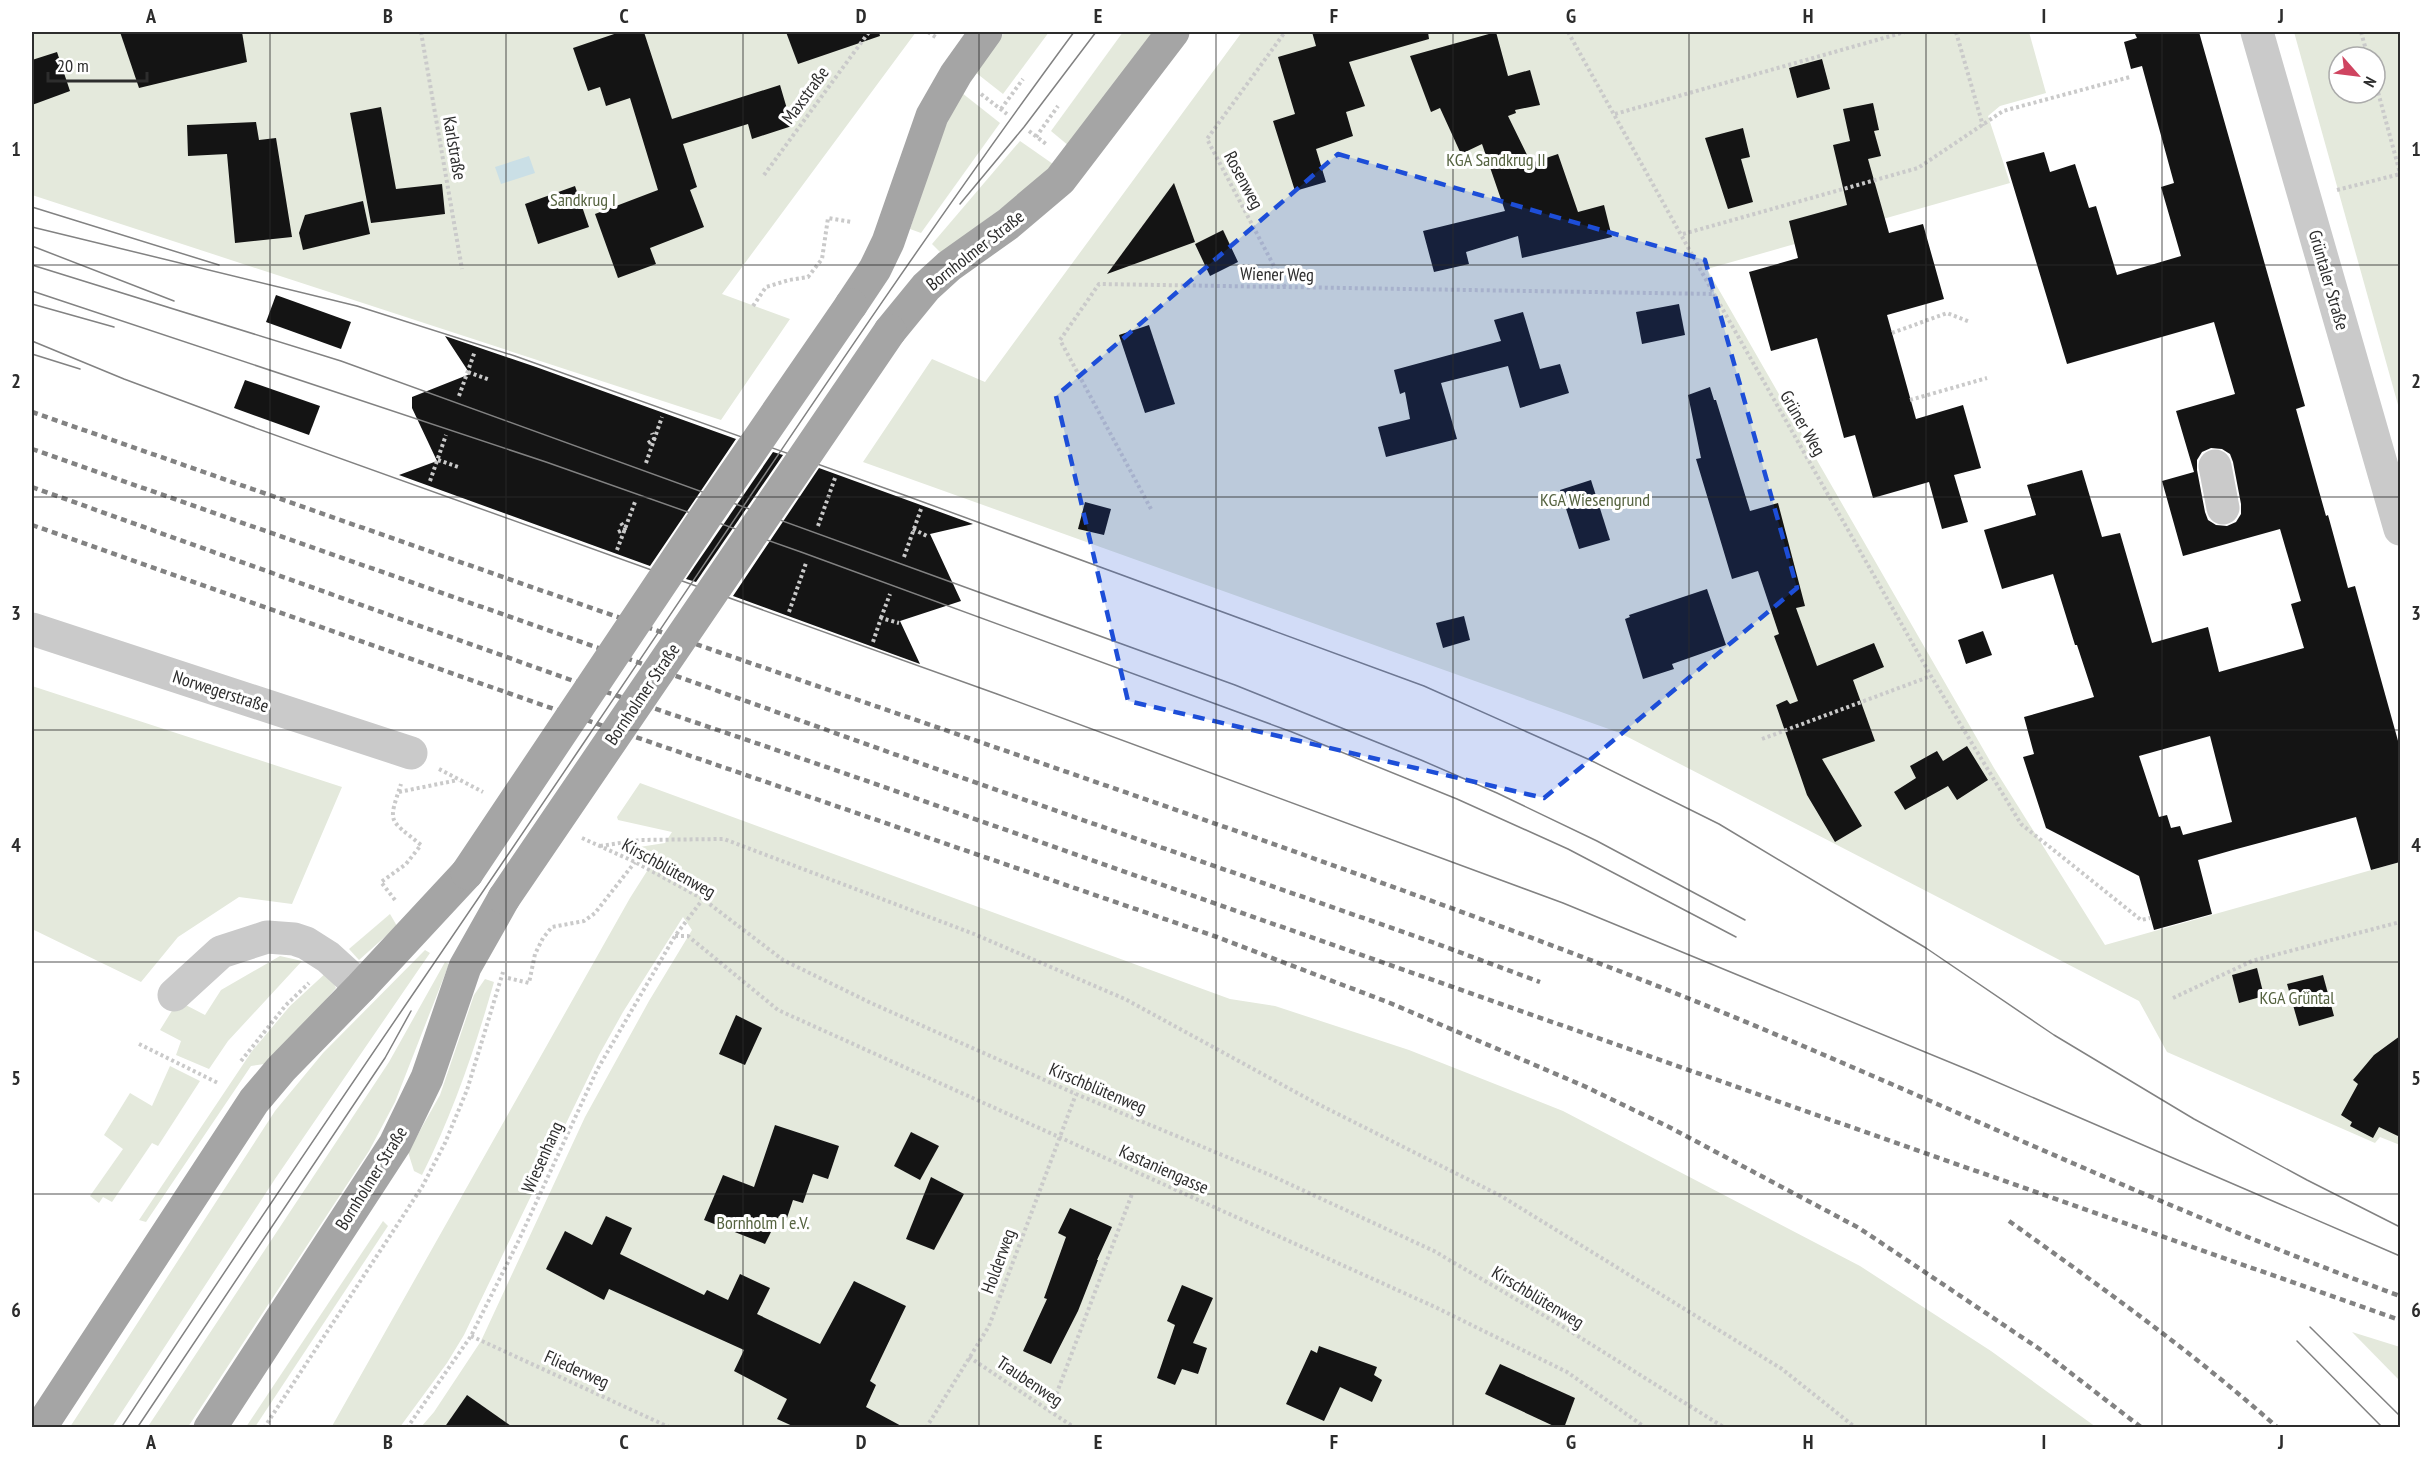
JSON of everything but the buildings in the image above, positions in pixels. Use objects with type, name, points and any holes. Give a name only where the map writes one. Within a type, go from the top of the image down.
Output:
[{"type":"main road","points":[[40,1428],[254,1101],[281,1069],[467,873],[708,513],[875,269],[888,242],[932,116],[956,74],[986,32]]},
{"type":"main road","name":"Bornholmer Straße","points":[[210,1428],[395,1144],[427,1078],[465,967],[504,898],[890,331],[926,287],[965,254],[1008,224],[1060,180],[1173,32]]},
{"type":"street","name":"Grüntaler Straße","points":[[2257,32],[2400,529]]},
{"type":"street","points":[[2214,466],[2223,508]]},
{"type":"street","name":"Norwegerstraße","points":[[32,629],[411,753]]},
{"type":"street","points":[[174,995],[221,952],[267,937],[294,939],[306,943],[328,957],[361,987]]},
{"type":"path","name":"Karlstraße","points":[[421,32],[462,270]]},
{"type":"path","name":"Maxstraße","points":[[764,175],[869,32]]},
{"type":"path","points":[[928,32],[937,38]]},
{"type":"path","name":"Rosenweg","points":[[1285,32],[1207,139],[1286,288]]},
{"type":"path","name":"Grüner Weg","points":[[1568,32],[1931,676],[2021,824],[2140,920],[2150,918]]},
{"type":"path","points":[[1615,114],[1905,32]]},
{"type":"path","points":[[1956,32],[1983,126]]},
{"type":"path","points":[[1683,234],[1918,168],[2003,111],[2130,77]]},
{"type":"path","points":[[1000,109],[1023,79]]},
{"type":"path","points":[[976,90],[1007,114]]},
{"type":"path","points":[[2342,189],[2400,173],[2382,105]]},
{"type":"path","points":[[1036,137],[1059,106]]},
{"type":"path","points":[[753,306],[766,287],[808,277],[822,260],[828,218],[852,222]]},
{"type":"path","name":"Wiener Weg","points":[[1151,510],[1060,340],[1100,284],[1714,294]]},
{"type":"path","points":[[1892,333],[1947,313],[1970,322]]},
{"type":"path","points":[[459,396],[475,351]]},
{"type":"path","points":[[468,372],[490,380]]},
{"type":"path","points":[[1910,400],[1987,378]]},
{"type":"path","points":[[645,463],[662,417]]},
{"type":"path","points":[[652,434],[654,439]]},
{"type":"path","points":[[430,482],[446,435]]},
{"type":"path","points":[[648,442],[654,439]]},
{"type":"path","points":[[438,460],[458,468]]},
{"type":"path","points":[[818,526],[836,478]]},
{"type":"path","points":[[827,501],[835,504]]},
{"type":"path","points":[[617,550],[635,502]]},
{"type":"path","points":[[904,557],[921,509]]},
{"type":"path","points":[[621,523],[625,529]]},
{"type":"path","points":[[618,532],[625,529]]},
{"type":"path","points":[[913,530],[929,537]]},
{"type":"path","points":[[789,612],[806,563]]},
{"type":"path","points":[[798,588],[805,590]]},
{"type":"path","points":[[873,642],[890,594]]},
{"type":"path","points":[[881,618],[899,623]]},
{"type":"path","points":[[1762,740],[1931,676]]},
{"type":"path","points":[[396,900],[381,882],[406,864],[421,845],[396,825],[391,811],[398,792],[458,780],[491,795]]},
{"type":"path","name":"Kirschblütenweg","points":[[578,836],[635,862],[703,899],[783,960],[871,1003],[1076,1094],[1269,1175],[1434,1251],[1725,1428]]},
{"type":"path","points":[[599,846],[640,840],[724,839],[974,933],[1125,999],[1312,1101],[1501,1196],[1782,1369],[1856,1428]]},
{"type":"path","points":[[508,978],[529,982],[535,954],[552,927],[584,921],[595,913],[635,862]]},
{"type":"path","name":"Wiesenhang","points":[[407,1428],[471,1336],[518,1242],[597,1070],[675,936],[703,899]]},
{"type":"path","points":[[2173,998],[2252,961],[2400,922]]},
{"type":"path","name":"Kastaniengasse","points":[[675,936],[688,936],[778,1010],[1435,1307],[1567,1372],[1646,1428]]},
{"type":"path","points":[[139,1044],[218,1083]]},
{"type":"path","name":"Holderweg","points":[[926,1428],[989,1326],[1076,1094]]},
{"type":"path","points":[[1050,1411],[1132,1194]]},
{"type":"path","name":"Fliederweg","points":[[471,1336],[671,1428]]},
{"type":"path","name":"Traubenweg","points":[[969,1357],[1075,1428]]},
{"type":"highlighted area","points":[[1338,154],[1705,260],[1797,588],[1544,798],[1128,701],[1056,396]]},
{"type":"green space","name":"Sandkrug I","points":[[32,32],[916,32],[722,294],[790,319],[721,420],[32,195]]},
{"type":"green space","points":[[1005,32],[1049,32],[1003,94],[975,72]]},
{"type":"green space","points":[[1123,32],[1155,32],[1069,146],[1051,131]]},
{"type":"green space","points":[[1242,32],[2029,32],[2046,93],[2000,106],[1988,116],[2010,183],[1707,269],[1994,768],[2105,945],[2400,862],[2400,1145],[2380,1137],[2375,1143],[2167,1052],[2139,1001],[1620,733],[863,462],[932,359],[985,382]]},
{"type":"green space","points":[[2294,32],[2400,32],[2400,412]]},
{"type":"green space","points":[[962,93],[1000,123],[921,233],[910,229],[942,133]]},
{"type":"green space","points":[[1020,141],[1053,164],[1030,187],[941,253],[932,244]]},
{"type":"green space","points":[[32,686],[342,787],[292,904],[239,897],[178,937],[141,982],[32,929]]},
{"type":"green space","name":"Bornholm I e.V.","points":[[640,783],[1230,999],[1275,1006],[1409,1050],[1563,1111],[1860,1266],[1991,1351],[2096,1427],[421,1427],[434,1412],[481,1341],[585,1117],[649,1001],[692,930],[683,917],[623,1012],[599,1055],[464,1335],[447,1363],[400,1427],[331,1428],[630,898],[654,860],[638,849],[639,847],[665,843],[672,832],[618,820],[617,817]]},
{"type":"green space","points":[[390,914],[397,926],[359,960],[349,949]]},
{"type":"green space","points":[[425,950],[430,953],[275,1179],[112,1427],[70,1427],[275,1111],[323,1053]]},
{"type":"green space","points":[[280,956],[302,961],[228,1041],[209,1069],[176,1055],[181,1041],[160,1030],[178,1001],[205,1015],[221,990]]},
{"type":"green space","points":[[445,962],[449,964],[395,1102],[369,1151],[188,1427],[147,1428],[389,1062]]},
{"type":"green space","points":[[328,971],[336,988],[271,1063],[251,1066],[146,1222],[139,1220],[252,1051],[290,1006]]},
{"type":"green space","points":[[485,979],[494,982],[479,1032],[453,1104],[422,1175],[414,1171],[408,1152],[440,1095],[474,995]]},
{"type":"green space","points":[[170,1066],[200,1081],[158,1146],[152,1143],[112,1202],[103,1197],[99,1203],[90,1196],[123,1149],[104,1135],[130,1093],[152,1106]]},
{"type":"green space","points":[[383,1221],[388,1226],[255,1427],[246,1427]]},
{"type":"green space","points":[[2352,1332],[2400,1347],[2400,1381]]},
{"type":"water","points":[[529,156],[535,173],[501,184],[495,167]]},
{"type":"tram line","points":[[121,1428],[294,1168],[827,382],[949,206],[1074,32]]},
{"type":"tram line","points":[[960,204],[1024,127],[1096,32]]},
{"type":"tram line","points":[[32,207],[219,265]]},
{"type":"tram line","points":[[32,227],[357,306],[515,356],[904,495],[1424,686],[1590,760],[1719,824],[1926,948],[2054,1035],[2194,1119],[2400,1227]]},
{"type":"tram line","points":[[32,246],[174,301]]},
{"type":"tram line","points":[[32,265],[341,361],[1235,685],[1497,793],[1597,841],[1745,920]]},
{"type":"tram line","points":[[32,291],[546,462],[801,552],[1292,732],[1457,799],[1568,849],[1736,937]]},
{"type":"tram line","points":[[32,304],[114,327]]},
{"type":"tram line","points":[[32,341],[124,379],[250,426],[997,694],[1563,903],[1976,1073],[2400,1256]]},
{"type":"tram line","points":[[32,354],[80,369]]},
{"type":"tram line","points":[[137,1428],[385,1058],[411,1011]]},
{"type":"tram line","points":[[2310,1327],[2400,1416]]},
{"type":"tram line","points":[[2297,1341],[2383,1428]]},
{"type":"railway","points":[[32,412],[1208,821],[1513,931],[1713,1008],[2104,1177],[2400,1296]]},
{"type":"railway","points":[[32,449],[1540,982]]},
{"type":"railway","points":[[32,487],[568,679],[844,773],[2400,1320]]},
{"type":"railway","points":[[32,525],[525,699],[1217,937],[1390,1003],[1584,1086],[1669,1127],[1859,1228],[2041,1350],[2142,1428]]},
{"type":"railway","points":[[2009,1221],[2180,1347],[2278,1428]]},
{"type":"park label","name":"KGA Sandkrug II","points":[[1496,159]]},
{"type":"park label","name":"KGA Wiesengrund","points":[[1595,499]]},
{"type":"park label","name":"KGA Grüntal","points":[[2297,997]]}]
